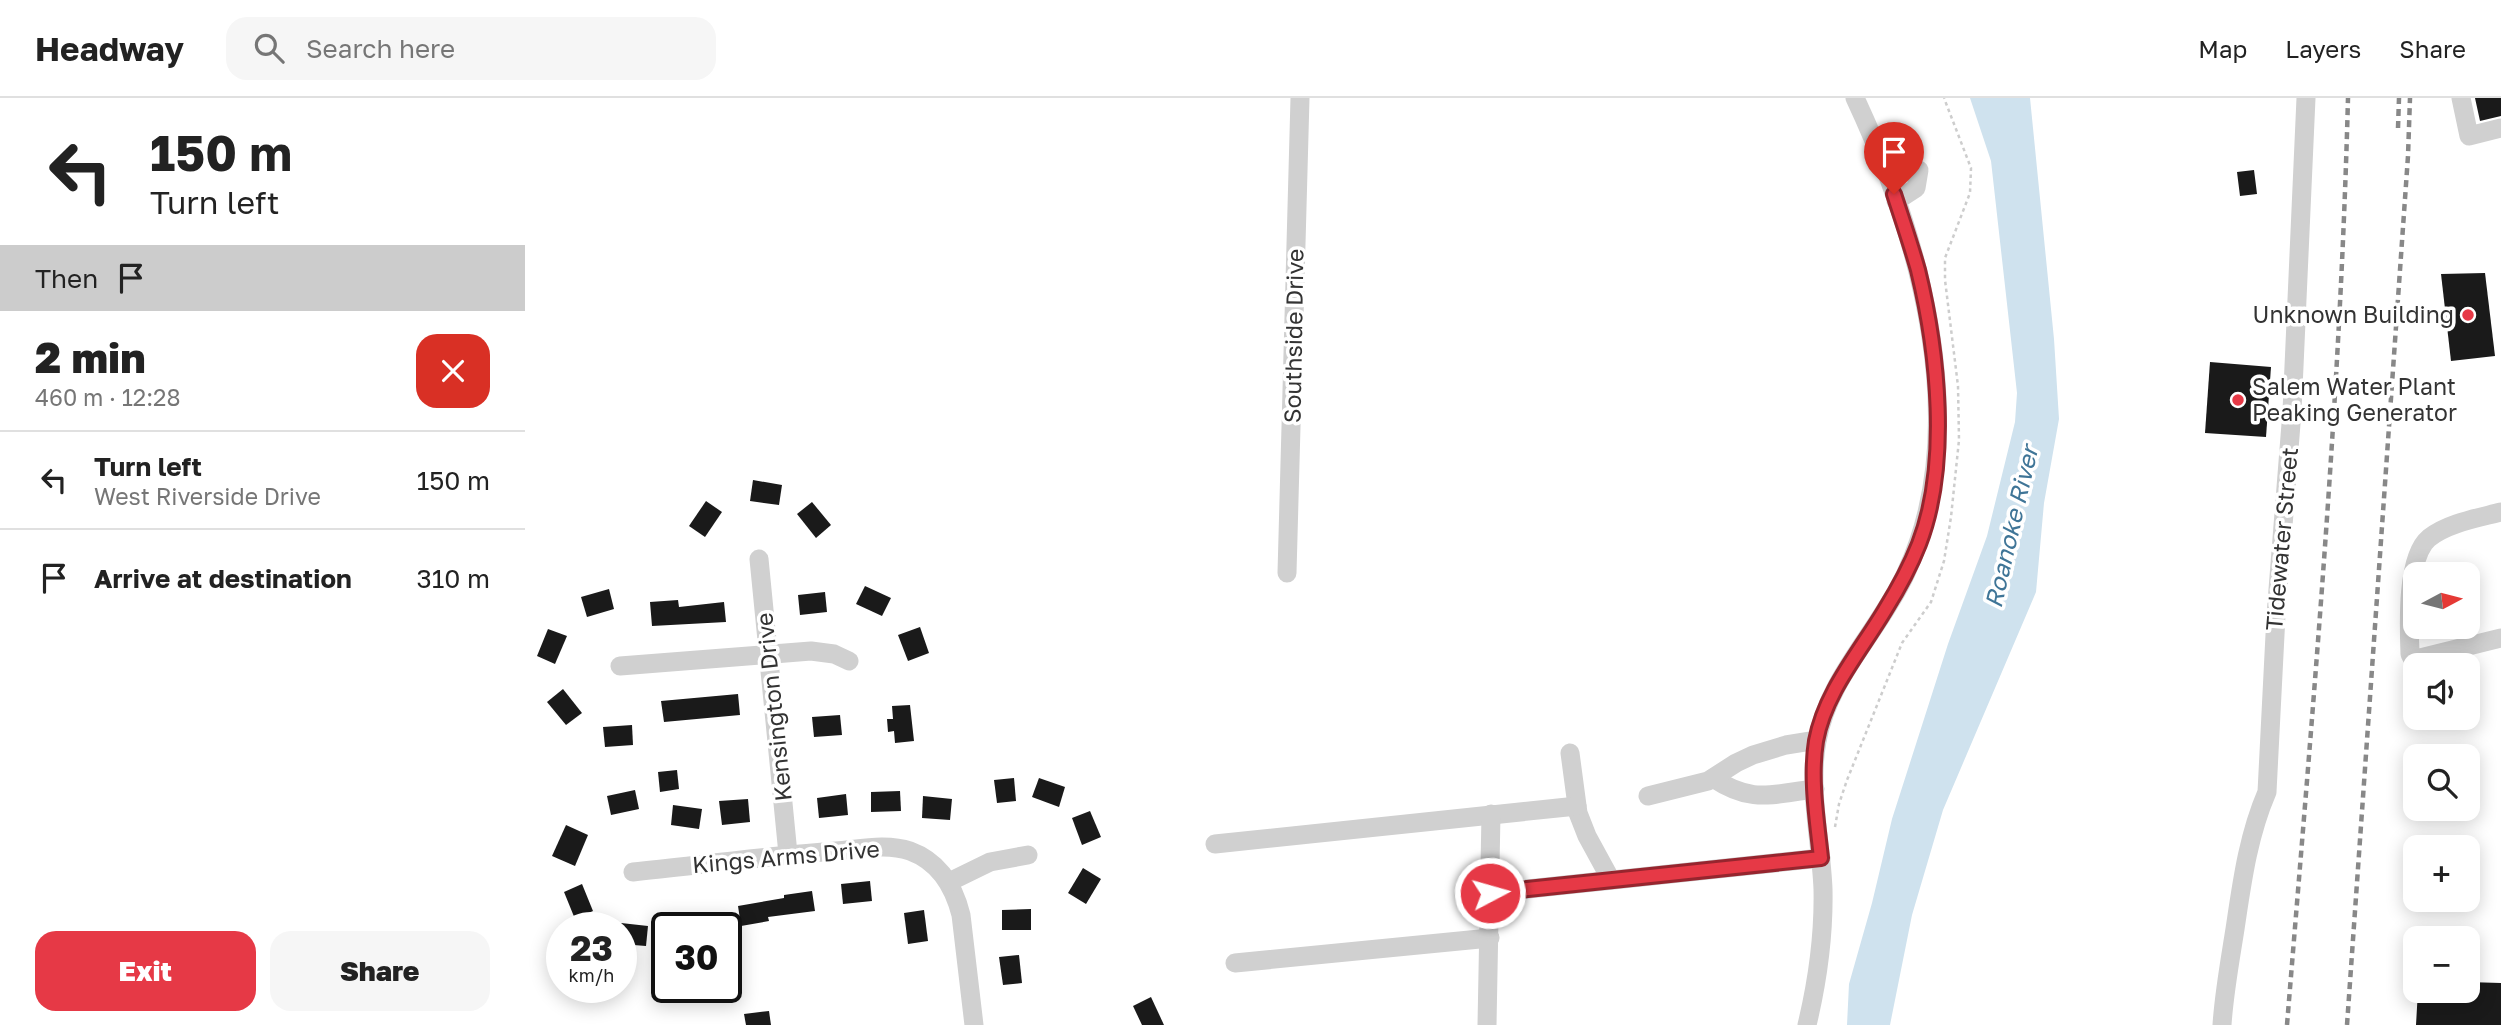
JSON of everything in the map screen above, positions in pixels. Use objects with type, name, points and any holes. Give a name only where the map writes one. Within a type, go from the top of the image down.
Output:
[{"type":"street","name":"Southside Drive","points":[[1287,573],[1300,98]]},
{"type":"street","points":[[1807,1025],[1822,944],[1821,858],[1814,761],[1817,740],[1830,699],[1904,577],[1920,543],[1933,492],[1937,423],[1930,338],[1917,268],[1874,138],[1855,98]]},
{"type":"street","name":"Tidewater Street","points":[[2222,1025],[2245,862],[2257,816],[2267,792],[2276,615],[2292,411],[2306,98]]},
{"type":"street","points":[[2461,98],[2469,136],[2501,128]]},
{"type":"street","points":[[1896,201],[1916,188],[1919,170]]},
{"type":"street","points":[[2501,512],[2445,529],[2423,544],[2415,561],[2410,654],[2416,659],[2501,638]]},
{"type":"street","name":"Kensington Drive","points":[[759,559],[788,855]]},
{"type":"street","points":[[620,666],[820,652],[834,654],[849,661]]},
{"type":"street","points":[[1648,796],[1689,787],[1713,778],[1736,762],[1753,755],[1786,745],[1817,740]]},
{"type":"street","points":[[1570,753],[1577,806],[1587,836],[1611,880]]},
{"type":"street","points":[[1713,778],[1744,795],[1815,789]]},
{"type":"street","points":[[1215,844],[1577,806]]},
{"type":"street","points":[[1487,1025],[1491,814]]},
{"type":"street","name":"Kings Arms Drive","points":[[633,872],[788,855],[898,848],[926,859],[949,882],[961,915],[974,1025]]},
{"type":"street","points":[[949,882],[990,862],[1028,855]]},
{"type":"street","points":[[1490,893],[1821,858]]},
{"type":"street","points":[[1235,963],[1490,938]]},
{"type":"water","name":"Roanoke River","points":[[1970,98],[2030,98],[2054,339],[2059,419],[2044,503],[2036,592],[1943,810],[1912,915],[1890,1025],[1847,1025],[1849,984],[1892,819],[1948,644],[1987,536],[2015,422],[2017,393],[1991,161]]},
{"type":"building","points":[[2475,98],[2501,98],[2501,116],[2480,121]]},
{"type":"building","points":[[2254,170],[2257,194],[2240,196],[2237,172]]},
{"type":"building","name":"Unknown Building","points":[[2485,273],[2495,356],[2451,361],[2441,274]]},
{"type":"building","name":"Salem Water Plant Peaking Generator","points":[[2210,362],[2271,367],[2266,437],[2205,433]]},
{"type":"building","points":[[753,480],[782,485],[779,505],[750,501]]},
{"type":"building","points":[[706,501],[722,512],[705,537],[689,526]]},
{"type":"building","points":[[812,502],[831,525],[816,538],[797,514]]},
{"type":"building","points":[[865,586],[891,598],[882,616],[856,604]]},
{"type":"building","points":[[609,589],[614,609],[587,617],[581,597]]},
{"type":"building","points":[[825,592],[827,612],[800,615],[798,595]]},
{"type":"building","points":[[678,600],[679,607],[724,602],[726,622],[652,626],[650,602]]},
{"type":"building","points":[[920,627],[929,653],[908,661],[898,635]]},
{"type":"building","points":[[548,629],[567,636],[555,664],[537,656]]},
{"type":"building","points":[[563,689],[582,713],[566,725],[547,702]]},
{"type":"building","points":[[738,694],[740,715],[664,722],[661,701]]},
{"type":"building","points":[[910,705],[914,741],[895,743],[894,731],[888,732],[887,719],[893,719],[892,706]]},
{"type":"building","points":[[840,715],[842,735],[814,737],[812,717]]},
{"type":"building","points":[[632,725],[633,745],[605,747],[603,727]]},
{"type":"building","points":[[677,770],[679,789],[660,792],[658,772]]},
{"type":"building","points":[[1014,778],[1016,801],[997,803],[994,780]]},
{"type":"building","points":[[1039,778],[1065,787],[1059,807],[1032,797]]},
{"type":"building","points":[[635,790],[639,809],[611,815],[607,796]]},
{"type":"building","points":[[900,791],[901,811],[871,812],[871,792]]},
{"type":"building","points":[[846,794],[848,815],[819,818],[817,798]]},
{"type":"building","points":[[923,796],[952,799],[950,820],[922,818]]},
{"type":"building","points":[[748,799],[750,822],[722,825],[719,801]]},
{"type":"building","points":[[673,805],[702,809],[699,829],[671,825]]},
{"type":"building","points":[[1090,811],[1101,837],[1082,845],[1072,818]]},
{"type":"building","points":[[566,825],[588,835],[575,866],[552,856]]},
{"type":"building","points":[[1083,868],[1101,879],[1086,904],[1068,893]]},
{"type":"building","points":[[870,881],[872,901],[843,904],[841,884]]},
{"type":"building","points":[[582,884],[593,911],[572,912],[564,892]]},
{"type":"building","points":[[812,891],[815,911],[768,917],[769,921],[742,926],[742,912],[739,912],[738,906],[784,898],[784,895]]},
{"type":"building","points":[[1031,909],[1031,930],[1002,930],[1002,910]]},
{"type":"building","points":[[924,910],[928,941],[908,944],[904,913]]},
{"type":"building","points":[[637,925],[648,926],[646,946],[637,945]]},
{"type":"building","points":[[1019,955],[1022,983],[1003,985],[999,957]]},
{"type":"building","points":[[2480,982],[2501,983],[2501,1025],[2416,1025],[2417,1003],[2480,1003]]},
{"type":"building","points":[[1151,997],[1164,1025],[1142,1025],[1133,1006]]},
{"type":"building","points":[[769,1011],[771,1025],[746,1025],[744,1014]]},
{"type":"railway","points":[[2287,1025],[2332,446],[2348,98]]},
{"type":"railway","points":[[2398,128],[2399,98]]},
{"type":"railway","points":[[2347,1025],[2410,98]]},
{"type":"place","name":"Unknown Building","points":[[2468,315]]},
{"type":"place","name":"Salem Water Plant Peaking Generator","points":[[2238,400]]},
{"type":"route","points":[[1490,893],[1821,858],[1814,761],[1821,722],[1830,699],[1904,577],[1920,543],[1933,492],[1937,423],[1926,306],[1894,194]]}]
